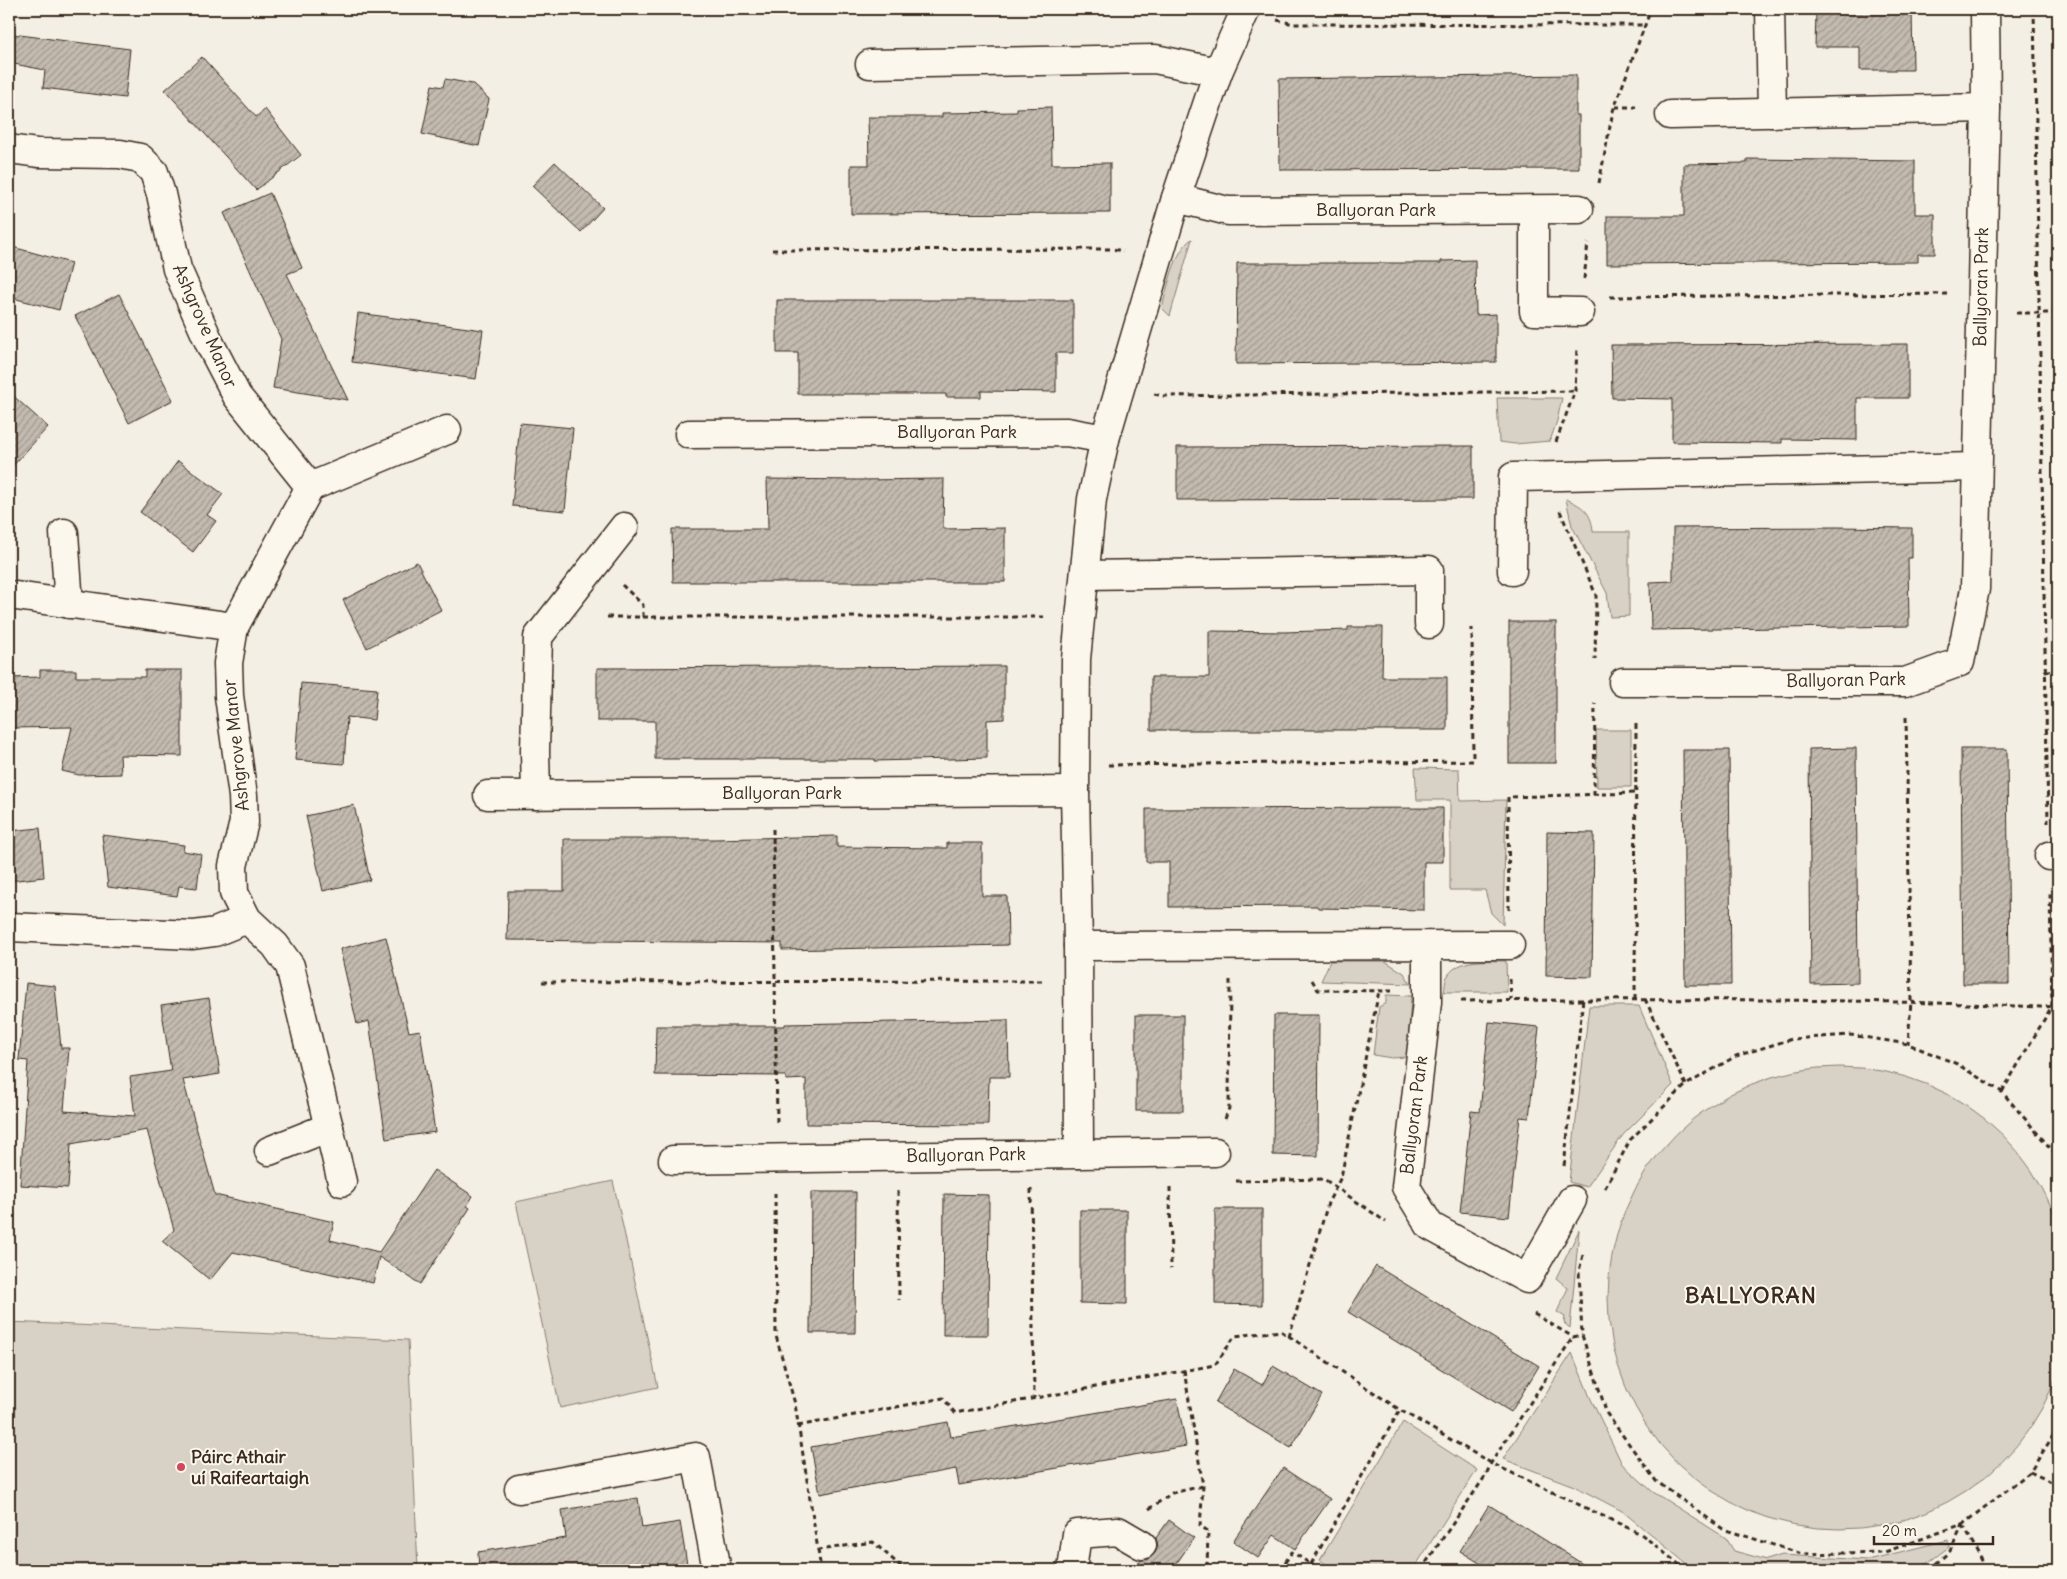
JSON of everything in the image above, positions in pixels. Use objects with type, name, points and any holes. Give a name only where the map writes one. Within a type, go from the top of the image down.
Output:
[{"type":"street","points":[[1770,9],[1772,113]]},
{"type":"street","name":"Ballyoran Park","points":[[1623,682],[1905,682],[1960,662],[1975,589],[1986,108],[1985,9]]},
{"type":"street","points":[[1079,1154],[1075,778],[1076,658],[1092,499],[1105,439],[1119,388],[1176,198],[1218,72],[1246,10]]},
{"type":"street","points":[[870,64],[1155,59],[1218,72]]},
{"type":"street","points":[[1670,115],[1986,108]]},
{"type":"street","name":"Ashgrove Manor","points":[[9,149],[38,154],[120,154],[140,158],[154,172],[161,194],[177,269],[210,344],[237,396],[310,488],[234,627],[228,662],[229,696],[243,796],[244,822],[233,866],[234,893],[247,919],[275,945],[290,966],[342,1182]]},
{"type":"street","name":"Ballyoran Park","points":[[1176,198],[1228,211],[1579,209]]},
{"type":"street","points":[[1534,210],[1534,311],[1581,304]]},
{"type":"street","points":[[310,488],[447,430]]},
{"type":"street","name":"Ballyoran Park","points":[[689,434],[1068,432],[1105,439]]},
{"type":"street","points":[[1512,571],[1513,477],[1978,467]]},
{"type":"street","points":[[536,795],[535,751],[538,638],[624,527]]},
{"type":"street","points":[[64,533],[69,604]]},
{"type":"street","points":[[1084,575],[1429,570],[1429,624]]},
{"type":"street","points":[[9,595],[234,627]]},
{"type":"street","name":"Ballyoran Park","points":[[488,795],[773,794],[1075,778]]},
{"type":"street","points":[[9,927],[193,935],[215,932],[247,919]]},
{"type":"street","points":[[1078,946],[1510,945]]},
{"type":"street","name":"Ballyoran Park","points":[[1427,946],[1428,996],[1406,1187],[1430,1226],[1527,1279]]},
{"type":"street","points":[[269,1151],[329,1127]]},
{"type":"street","name":"Ballyoran Park","points":[[673,1160],[1215,1152]]},
{"type":"street","points":[[1527,1279],[1572,1200]]},
{"type":"street","points":[[519,1489],[696,1457],[717,1570]]},
{"type":"street","points":[[1072,1570],[1078,1534],[1118,1531],[1142,1545]]},
{"type":"path","points":[[1598,190],[1613,111],[1651,9]]},
{"type":"path","points":[[2002,1092],[2052,1006],[2054,856],[2045,671],[2034,9]]},
{"type":"path","points":[[1246,10],[1294,24],[1644,24]]},
{"type":"path","points":[[1590,234],[1581,304],[1575,392],[1556,439],[1560,512],[1596,595],[1595,664]]},
{"type":"path","points":[[772,250],[1113,249],[1158,257]]},
{"type":"path","points":[[1581,304],[1981,303],[2058,313]]},
{"type":"path","points":[[1119,388],[1164,396],[1575,392]]},
{"type":"path","points":[[607,617],[1081,616]]},
{"type":"path","points":[[1075,778],[1473,760],[1472,628]]},
{"type":"path","points":[[2045,671],[2058,671]]},
{"type":"path","points":[[1905,682],[1912,1001],[1908,1044]]},
{"type":"path","points":[[1594,795],[1595,693]]},
{"type":"path","points":[[1635,999],[1636,721]]},
{"type":"path","points":[[773,794],[778,1121],[774,1158],[776,1336],[794,1404],[821,1570]]},
{"type":"path","points":[[1511,1000],[1508,797],[1636,794]]},
{"type":"path","points":[[1230,946],[1228,1108],[1215,1152],[1234,1181],[1324,1178],[1390,1226],[1430,1226]]},
{"type":"path","points":[[1294,946],[1318,990],[1379,991],[1428,996],[1511,1000],[1645,998],[1912,1001],[2040,1007],[2058,1006]]},
{"type":"path","points":[[542,982],[1078,981]]},
{"type":"path","points":[[1289,1336],[1328,1203],[1341,1177],[1379,991]]},
{"type":"path","points":[[1645,998],[1686,1085]]},
{"type":"path","points":[[1583,999],[1561,1193],[1594,1209],[1630,1140],[1686,1085],[1736,1056],[1792,1039],[1850,1035],[1908,1044],[1957,1064],[2002,1092],[2058,1155]]},
{"type":"path","points":[[1169,1152],[1171,1269]]},
{"type":"path","points":[[1030,1154],[1034,1398]]},
{"type":"path","points":[[898,1156],[899,1300]]},
{"type":"path","points":[[1584,1254],[1579,1271],[1582,1335],[1607,1414],[1656,1481],[1723,1529],[1802,1554],[1885,1552],[1963,1524],[2030,1472],[2058,1428]]},
{"type":"path","points":[[1527,1279],[1533,1313],[1573,1337],[1582,1335]]},
{"type":"path","points":[[798,1426],[943,1398],[955,1413],[1215,1365],[1235,1336],[1281,1330],[1400,1410],[1491,1463],[1642,1534],[1686,1570]]},
{"type":"path","points":[[1427,1570],[1422,1569],[1486,1475],[1491,1463],[1573,1337]]},
{"type":"path","points":[[1184,1370],[1204,1486],[1200,1526],[1208,1531],[1207,1570]]},
{"type":"path","points":[[1311,1564],[1400,1410]]},
{"type":"path","points":[[2030,1472],[2058,1485]]},
{"type":"path","points":[[1118,1531],[1172,1493],[1204,1486]]},
{"type":"path","points":[[1929,1570],[1950,1551],[1963,1524]]},
{"type":"path","points":[[1963,1524],[1987,1570]]},
{"type":"path","points":[[818,1550],[873,1542],[905,1570]]},
{"type":"path","points":[[1280,1570],[1292,1552],[1320,1570]]},
{"type":"shaded area","points":[[1192,239],[1170,316],[1162,308],[1169,280],[1181,251]]},
{"type":"shaded area","points":[[1497,398],[1562,398],[1550,441],[1515,444],[1499,442]]},
{"type":"shaded area","points":[[1566,499],[1577,504],[1585,511],[1591,520],[1593,532],[1629,532],[1629,616],[1610,617],[1607,593],[1572,526]]},
{"type":"shaded area","points":[[1596,730],[1631,730],[1631,787],[1597,787]]},
{"type":"shaded area","points":[[1415,768],[1459,769],[1460,801],[1506,800],[1503,925],[1491,913],[1485,890],[1450,890],[1450,800],[1417,800]]},
{"type":"shaded area","points":[[1330,961],[1385,961],[1404,973],[1411,984],[1321,981]]},
{"type":"shaded area","points":[[1474,961],[1506,961],[1507,992],[1444,992],[1447,977],[1458,966]]},
{"type":"shaded area","points":[[1386,995],[1411,996],[1408,1052],[1405,1057],[1392,1058],[1373,1055],[1379,1007],[1386,1003]]},
{"type":"shaded area","points":[[1589,1006],[1639,1006],[1673,1085],[1623,1135],[1587,1187],[1569,1182]]},
{"type":"shaded area","points":[[1839,1067],[1884,1071],[1927,1084],[1967,1106],[2003,1134],[2031,1170],[2053,1210],[2066,1253],[2070,1298],[2066,1343],[2053,1386],[2031,1426],[2003,1462],[1967,1490],[1927,1512],[1884,1525],[1839,1529],[1794,1525],[1751,1512],[1711,1490],[1675,1462],[1647,1426],[1625,1386],[1612,1343],[1608,1298],[1612,1253],[1625,1210],[1647,1170],[1675,1134],[1711,1106],[1751,1084],[1794,1071]]},
{"type":"shaded area","points":[[613,1181],[658,1387],[560,1408],[516,1202]]},
{"type":"shaded area","points":[[1579,1230],[1570,1328],[1564,1323],[1565,1317],[1557,1312],[1568,1288],[1556,1278]]},
{"type":"shaded area","name":"Páirc Athair uí Raifeartaigh","points":[[9,1322],[408,1340],[418,1570],[9,1570]]},
{"type":"shaded area","points":[[1572,1353],[1590,1397],[1622,1464],[1653,1492],[1726,1538],[1734,1551],[1767,1560],[1782,1555],[1868,1560],[1948,1540],[1949,1547],[1918,1570],[1694,1570],[1622,1511],[1574,1486],[1503,1459]]},
{"type":"shaded area","points":[[1403,1422],[1477,1470],[1415,1567],[1420,1570],[1335,1570],[1320,1560]]},
{"type":"building","points":[[1860,9],[1912,9],[1913,70],[1860,70],[1860,47],[1815,47],[1816,12],[1860,12]]},
{"type":"building","points":[[12,34],[130,49],[125,98],[43,88],[45,70],[9,63]]},
{"type":"building","points":[[202,57],[256,117],[265,109],[301,155],[256,190],[165,90]]},
{"type":"building","points":[[1576,75],[1576,115],[1579,115],[1579,169],[1280,170],[1279,79]]},
{"type":"building","points":[[445,79],[473,84],[489,99],[479,146],[422,134],[432,85],[443,87]]},
{"type":"building","points":[[1051,107],[1052,164],[1110,163],[1110,213],[851,214],[851,165],[869,165],[868,117],[942,117],[942,113],[1017,112],[1017,108]]},
{"type":"building","points":[[1747,159],[1915,161],[1915,214],[1935,214],[1935,254],[1918,254],[1918,262],[1607,264],[1607,216],[1684,216],[1684,164],[1747,163]]},
{"type":"building","points":[[555,162],[603,208],[581,232],[532,186]]},
{"type":"building","points":[[270,193],[302,268],[287,274],[348,400],[273,388],[281,339],[224,213]]},
{"type":"building","points":[[9,246],[71,263],[59,310],[9,297]]},
{"type":"building","points":[[1475,260],[1476,315],[1496,314],[1496,362],[1236,364],[1237,263],[1441,263],[1441,261]]},
{"type":"building","points":[[119,294],[173,400],[129,423],[75,316]]},
{"type":"building","points":[[777,300],[1073,300],[1073,353],[1056,353],[1056,392],[981,391],[981,397],[946,397],[946,394],[798,394],[798,353],[777,353]]},
{"type":"building","points":[[358,313],[483,330],[476,379],[352,362]]},
{"type":"building","points":[[1908,344],[1908,398],[1857,398],[1857,440],[1782,439],[1782,443],[1672,442],[1672,399],[1612,398],[1611,345]]},
{"type":"building","points":[[9,392],[48,427],[9,470]]},
{"type":"building","points":[[520,423],[573,428],[565,511],[512,506]]},
{"type":"building","points":[[1473,446],[1473,499],[1177,500],[1177,447]]},
{"type":"building","points":[[178,461],[223,494],[207,515],[216,521],[193,552],[140,512]]},
{"type":"building","points":[[767,479],[944,479],[943,529],[1005,528],[1005,582],[673,582],[672,529],[768,529]]},
{"type":"building","points":[[1673,528],[1912,528],[1912,558],[1908,558],[1909,626],[1651,630],[1650,582],[1673,581]]},
{"type":"building","points":[[417,562],[441,610],[367,648],[343,600]]},
{"type":"building","points":[[1509,622],[1556,622],[1556,763],[1509,763]]},
{"type":"building","points":[[1348,627],[1383,627],[1382,677],[1447,677],[1447,730],[1151,730],[1151,677],[1209,677],[1209,631],[1284,632],[1348,630]]},
{"type":"building","points":[[1004,666],[1004,719],[987,720],[987,758],[875,761],[875,759],[655,759],[655,721],[597,721],[597,668]]},
{"type":"building","points":[[40,670],[76,670],[76,677],[145,677],[145,670],[182,670],[182,756],[120,755],[121,774],[79,775],[62,771],[72,727],[11,728],[10,678],[40,677]]},
{"type":"building","points":[[301,683],[377,689],[374,720],[347,717],[344,764],[295,760]]},
{"type":"building","points":[[1856,748],[1858,983],[1811,984],[1809,749]]},
{"type":"building","points":[[1961,749],[2007,749],[2009,984],[1963,984]]},
{"type":"building","points":[[1683,750],[1729,750],[1731,985],[1685,985]]},
{"type":"building","points":[[354,805],[370,880],[323,891],[306,816]]},
{"type":"building","points":[[1443,808],[1443,862],[1424,862],[1424,910],[1318,908],[1317,906],[1169,907],[1169,862],[1146,862],[1146,809]]},
{"type":"building","points":[[40,828],[44,877],[9,881],[9,831]]},
{"type":"building","points":[[1547,832],[1594,833],[1592,977],[1546,976]]},
{"type":"building","points":[[102,835],[184,845],[183,851],[201,854],[197,888],[179,886],[177,896],[108,887]]},
{"type":"building","points":[[837,836],[837,847],[947,848],[947,843],[982,843],[982,896],[1007,896],[1008,945],[782,950],[782,943],[507,940],[508,891],[564,891],[564,839],[714,839]]},
{"type":"building","points":[[386,937],[409,1032],[420,1030],[435,1132],[386,1139],[369,1021],[357,1024],[340,949]]},
{"type":"building","points":[[26,983],[55,986],[61,1048],[69,1048],[64,1111],[135,1116],[130,1077],[171,1071],[161,1005],[209,998],[220,1074],[183,1080],[215,1195],[334,1222],[330,1240],[379,1252],[434,1170],[473,1196],[467,1206],[470,1208],[420,1284],[379,1257],[373,1283],[233,1252],[210,1280],[162,1241],[174,1230],[147,1130],[71,1144],[68,1188],[20,1185],[28,1061],[19,1060]]},
{"type":"building","points":[[1136,1015],[1183,1015],[1183,1111],[1136,1111]]},
{"type":"building","points":[[1274,1015],[1319,1015],[1318,1156],[1273,1155]]},
{"type":"building","points":[[1008,1020],[1009,1077],[989,1077],[988,1125],[806,1124],[806,1079],[786,1080],[786,1076],[655,1075],[656,1026],[785,1026],[785,1024]]},
{"type":"building","points":[[1489,1022],[1539,1027],[1529,1118],[1520,1117],[1509,1217],[1460,1212],[1471,1111],[1480,1112]]},
{"type":"building","points":[[811,1192],[856,1192],[855,1333],[810,1333]]},
{"type":"building","points":[[944,1194],[989,1195],[988,1335],[943,1335]]},
{"type":"building","points":[[1215,1209],[1262,1209],[1262,1305],[1215,1304]]},
{"type":"building","points":[[1080,1210],[1127,1210],[1127,1304],[1080,1303]]},
{"type":"building","points":[[1376,1266],[1539,1366],[1511,1412],[1348,1312]]},
{"type":"building","points":[[1273,1366],[1322,1395],[1291,1448],[1215,1403],[1234,1369],[1262,1385]]},
{"type":"building","points":[[1177,1399],[1186,1446],[959,1485],[956,1469],[820,1494],[811,1447],[948,1422],[951,1437]]},
{"type":"building","points":[[1283,1468],[1330,1499],[1295,1549],[1274,1535],[1258,1558],[1233,1541]]},
{"type":"building","points":[[638,1498],[642,1528],[680,1522],[688,1570],[479,1570],[478,1552],[566,1538],[562,1510]]},
{"type":"building","points":[[1489,1505],[1592,1570],[1491,1570],[1460,1551]]},
{"type":"building","points":[[1169,1520],[1194,1538],[1172,1570],[1134,1570],[1141,1560],[1149,1559],[1155,1553],[1158,1546],[1156,1538]]},
{"type":"place","name":"Páirc Athair uí Raifeartaigh","points":[[181,1467]]},
{"type":"district","name":"BALLYORAN","points":[[1751,1295]]}]
